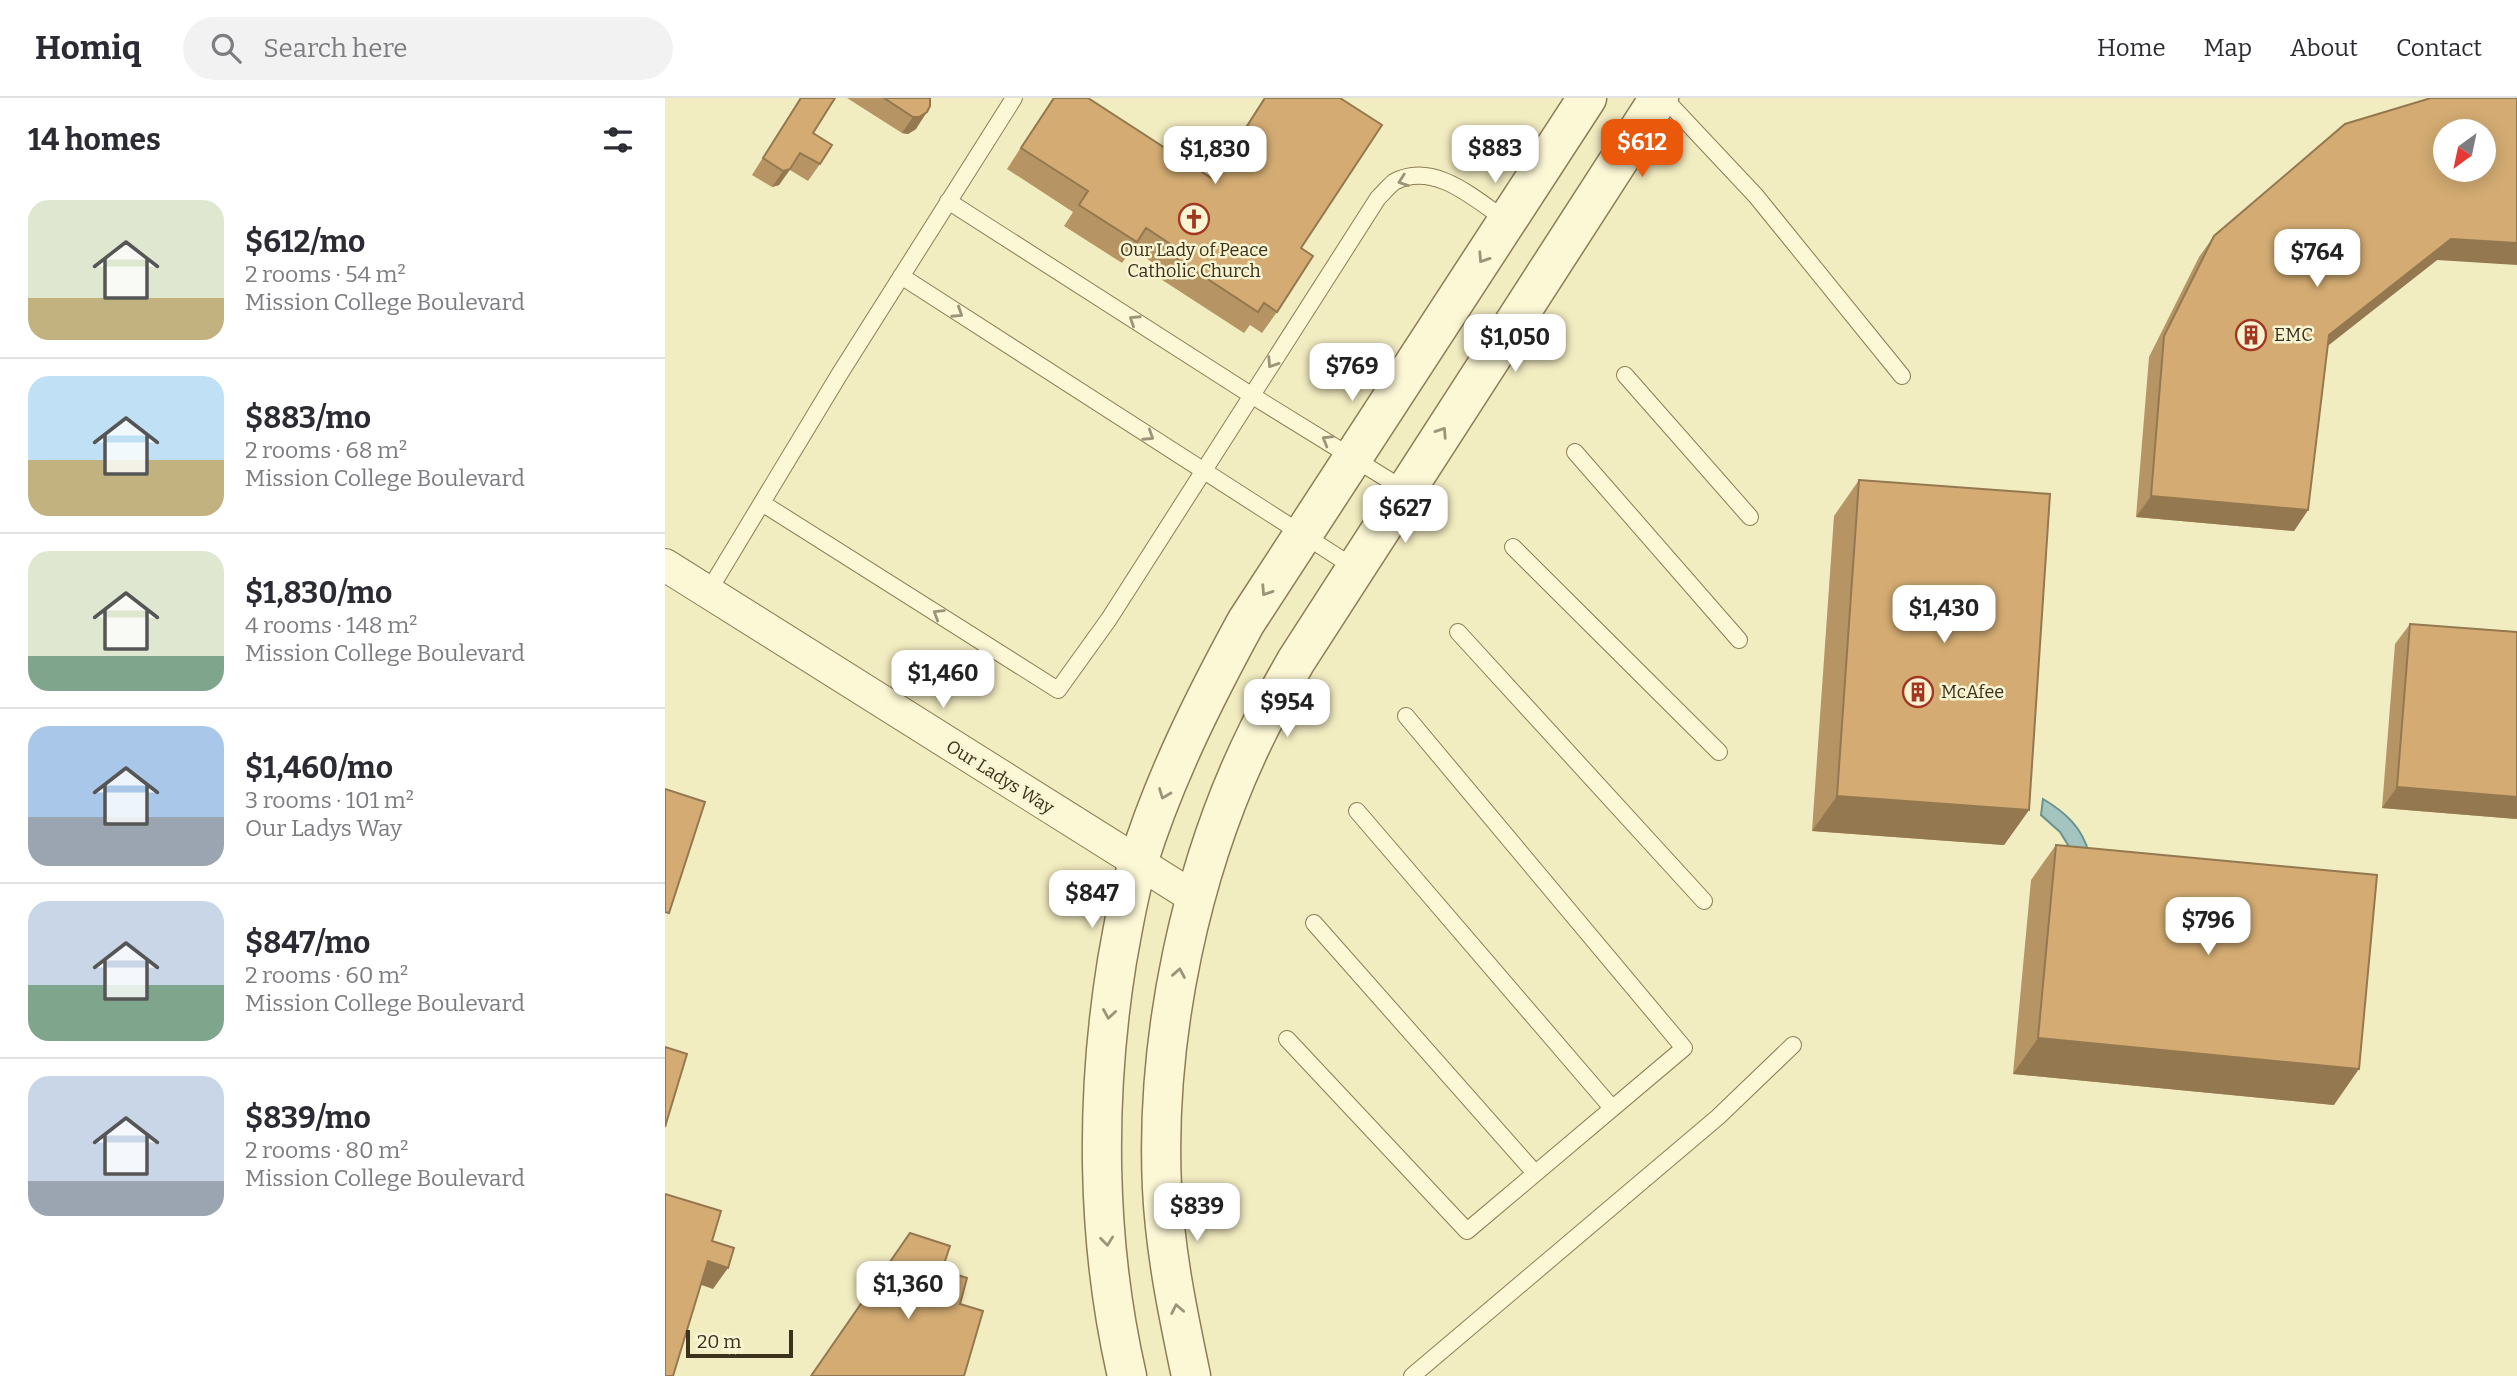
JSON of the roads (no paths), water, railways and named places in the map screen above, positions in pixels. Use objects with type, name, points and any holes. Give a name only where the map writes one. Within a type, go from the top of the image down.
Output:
[{"type":"street","points":[[1127,1376],[1116,1329],[1106,1233],[1102,1170],[1102,1096],[1107,1024],[1124,923],[1138,863],[1184,743],[1246,622],[1587,98]]},
{"type":"street","points":[[1191,1376],[1170,1272],[1161,1154],[1162,1114],[1171,1019],[1195,898],[1227,804],[1257,732],[1296,661],[1661,98]]},
{"type":"street","name":"Our Ladys Way","points":[[665,565],[1195,898]]},
{"type":"lane","points":[[708,592],[901,276],[1014,98]]},
{"type":"lane","points":[[1661,98],[1756,196],[1902,376]]},
{"type":"lane","points":[[762,503],[1058,690],[1109,619],[1378,198],[1394,183],[1414,177],[1433,177],[1447,181],[1507,221]]},
{"type":"lane","points":[[948,201],[1251,396],[1405,490]]},
{"type":"lane","points":[[901,276],[1355,568]]},
{"type":"lane","points":[[1625,375],[1750,517]]},
{"type":"lane","points":[[1575,452],[1739,640]]},
{"type":"lane","points":[[1513,547],[1719,752]]},
{"type":"lane","points":[[1458,632],[1704,901]]},
{"type":"lane","points":[[1287,1039],[1467,1231],[1683,1048],[1406,716]]},
{"type":"lane","points":[[1357,811],[1612,1108]]},
{"type":"lane","points":[[1314,923],[1535,1173]]},
{"type":"lane","points":[[1412,1376],[1718,1117],[1793,1045]]},
{"type":"water","points":[[2043,799],[2059,809],[2078,829],[2089,854],[2073,853],[2060,832],[2041,815]]},
{"type":"place","name":"Our Lady of Peace Catholic Church","points":[[1194,219]]},
{"type":"place","name":"EMC","points":[[2251,335]]},
{"type":"place","name":"McAfee","points":[[1918,692]]}]
